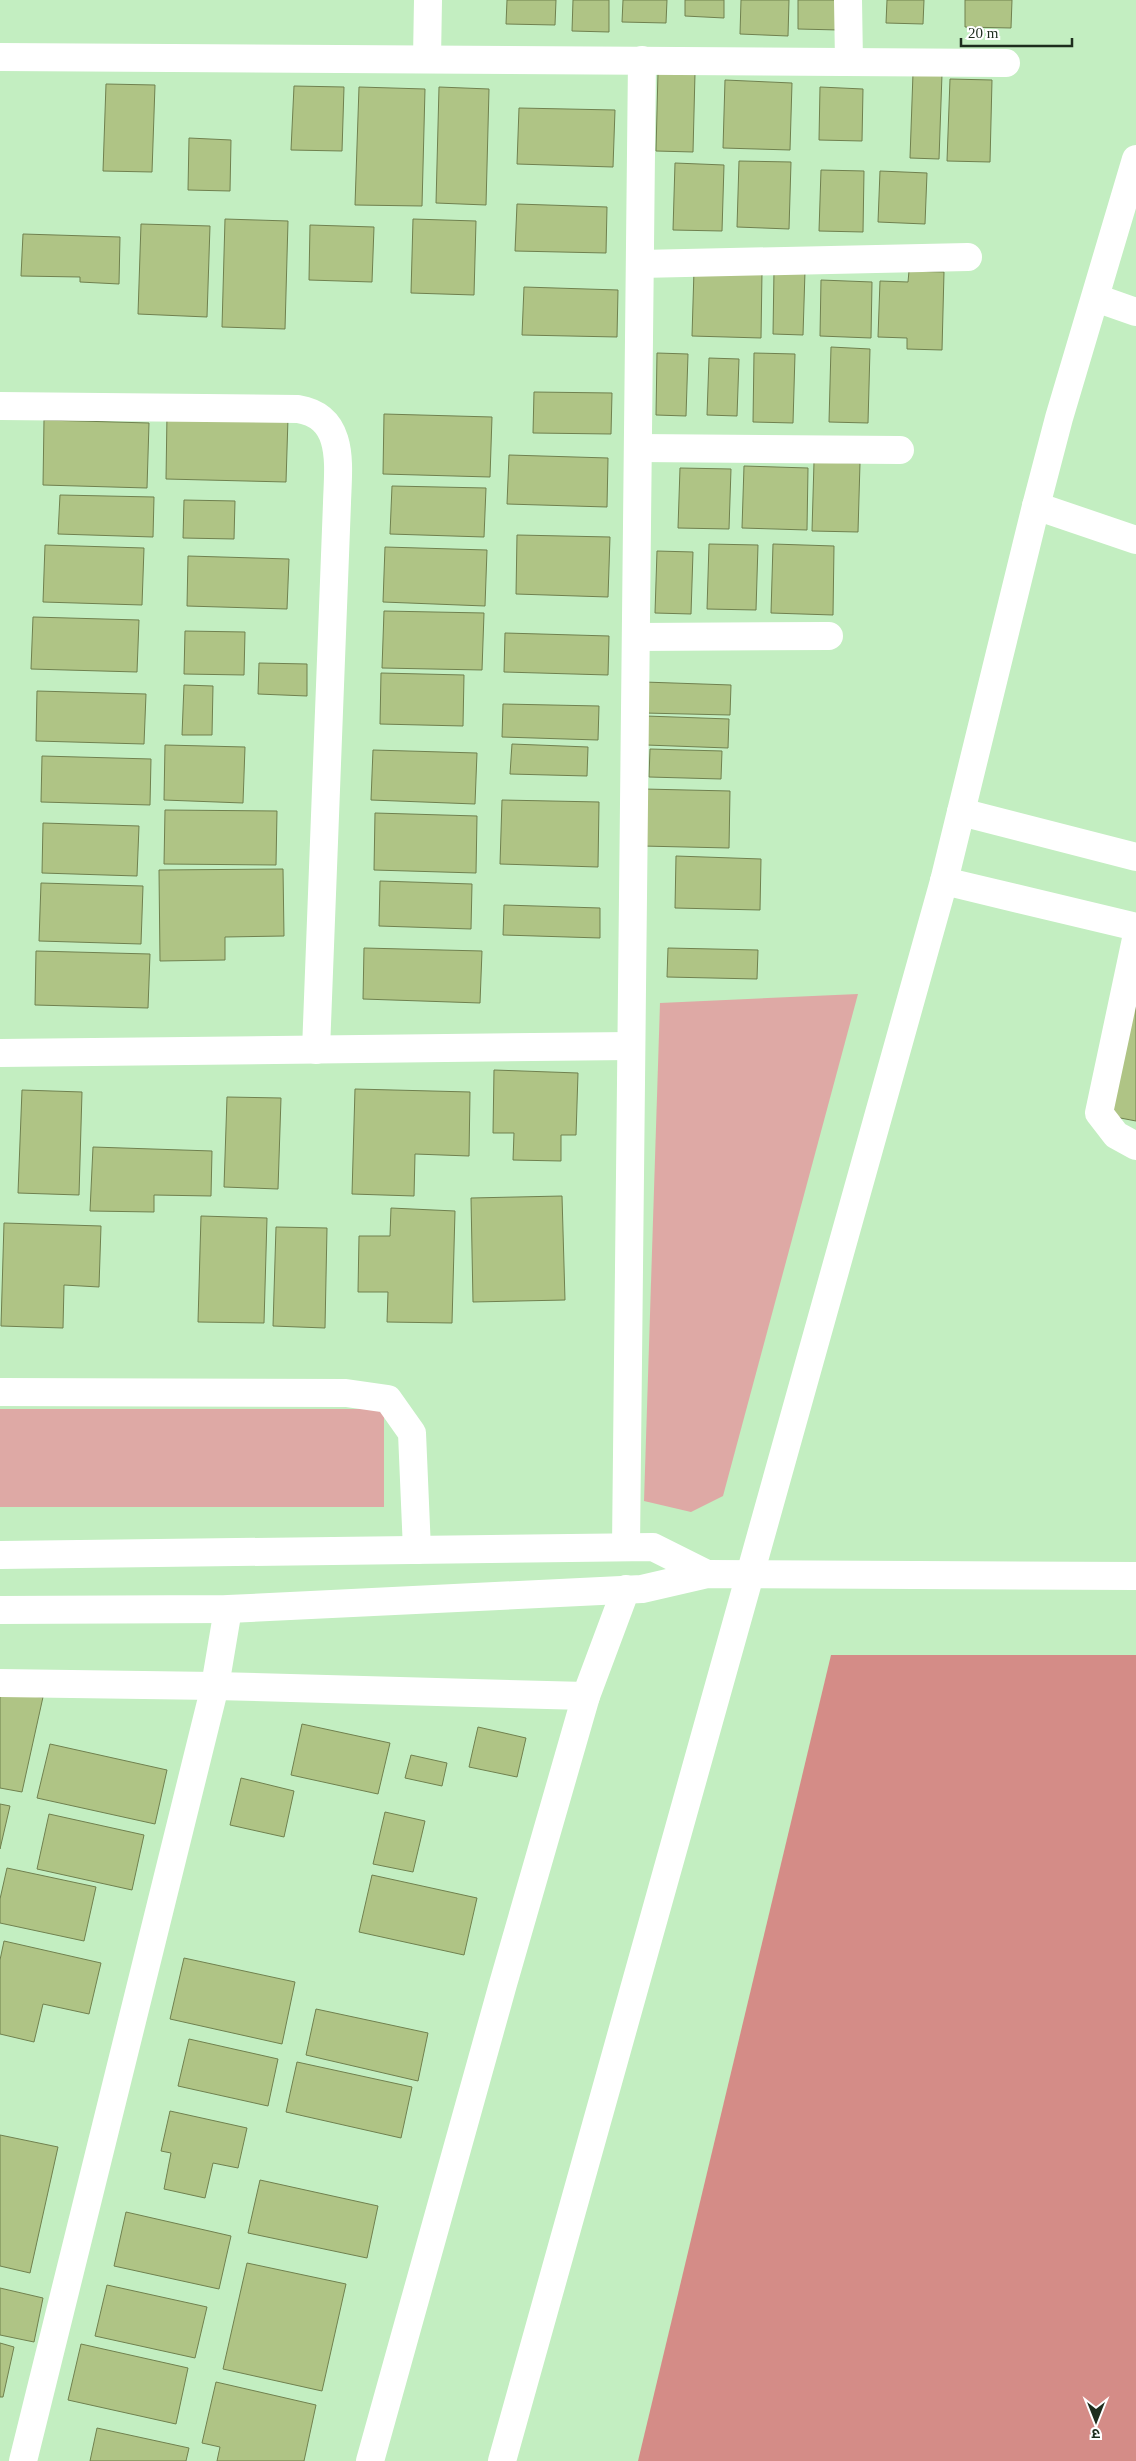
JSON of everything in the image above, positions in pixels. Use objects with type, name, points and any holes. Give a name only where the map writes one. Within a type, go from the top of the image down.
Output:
[{"type":"street","points":[[427,59],[428,0]]},
{"type":"street","points":[[848,0],[849,62]]},
{"type":"street","points":[[0,57],[1006,63]]},
{"type":"street","points":[[626,1546],[642,60]]},
{"type":"street","points":[[502,2461],[944,881],[1059,418],[1136,159]]},
{"type":"street","points":[[640,264],[968,257]]},
{"type":"street","points":[[1096,298],[1136,312]]},
{"type":"street","points":[[0,406],[298,409],[312,411],[328,424],[335,438],[338,459],[337,503],[316,1050]]},
{"type":"street","points":[[638,448],[900,450]]},
{"type":"street","points":[[1036,506],[1136,540]]},
{"type":"street","points":[[636,637],[829,636]]},
{"type":"street","points":[[961,812],[1136,856]]},
{"type":"street","points":[[944,881],[1136,927]]},
{"type":"street","points":[[1136,939],[1100,1112],[1116,1135],[1136,1146]]},
{"type":"street","points":[[0,1053],[631,1046]]},
{"type":"street","points":[[0,1392],[346,1393],[388,1399],[412,1432],[417,1550]]},
{"type":"street","points":[[0,1555],[653,1546],[707,1574]]},
{"type":"street","points":[[0,1610],[228,1609],[642,1590],[707,1574],[1136,1576]]},
{"type":"street","points":[[370,2461],[500,1994],[586,1696],[626,1590]]},
{"type":"street","points":[[23,2461],[214,1686],[228,1609]]},
{"type":"street","points":[[0,1683],[214,1686],[586,1696]]},
{"type":"shaded area","points":[[858,994],[723,1496],[691,1512],[644,1501],[660,1003]]},
{"type":"shaded area","points":[[0,1409],[384,1409],[384,1507],[0,1507]]},
{"type":"shaded area","points":[[831,1655],[1136,1655],[1136,2461],[638,2461]]},
{"type":"building","points":[[507,0],[556,0],[555,25],[506,24]]},
{"type":"building","points":[[573,0],[609,0],[609,32],[572,31]]},
{"type":"building","points":[[623,0],[667,0],[666,23],[622,22]]},
{"type":"building","points":[[685,0],[724,0],[724,18],[685,16]]},
{"type":"building","points":[[741,0],[789,0],[788,36],[740,34]]},
{"type":"building","points":[[798,0],[840,0],[839,30],[798,29]]},
{"type":"building","points":[[887,0],[924,0],[923,24],[886,23]]},
{"type":"building","points":[[965,0],[1012,0],[1011,28],[965,27]]},
{"type":"building","points":[[658,72],[695,73],[693,152],[656,151]]},
{"type":"building","points":[[913,73],[942,74],[939,159],[910,158]]},
{"type":"building","points":[[950,79],[992,80],[990,162],[947,161]]},
{"type":"building","points":[[725,80],[792,83],[790,150],[723,148]]},
{"type":"building","points":[[106,84],[155,85],[152,172],[103,171]]},
{"type":"building","points":[[294,86],[344,87],[342,151],[291,150]]},
{"type":"building","points":[[359,87],[425,89],[422,206],[355,205]]},
{"type":"building","points":[[439,87],[489,89],[486,205],[436,203]]},
{"type":"building","points":[[820,87],[863,89],[862,141],[819,140]]},
{"type":"building","points":[[519,108],[615,110],[613,167],[517,164]]},
{"type":"building","points":[[189,138],[231,140],[230,191],[188,190]]},
{"type":"building","points":[[739,161],[791,162],[789,229],[737,227]]},
{"type":"building","points":[[675,163],[724,165],[722,231],[673,230]]},
{"type":"building","points":[[821,170],[864,171],[863,232],[819,231]]},
{"type":"building","points":[[880,171],[927,173],[925,224],[878,222]]},
{"type":"building","points":[[517,204],[607,207],[606,253],[515,251]]},
{"type":"building","points":[[225,219],[288,221],[285,329],[222,327]]},
{"type":"building","points":[[413,219],[476,221],[474,295],[411,293]]},
{"type":"building","points":[[141,224],[210,226],[207,317],[138,314]]},
{"type":"building","points":[[310,225],[374,227],[372,282],[309,280]]},
{"type":"building","points":[[23,234],[120,237],[119,284],[80,282],[80,277],[21,276]]},
{"type":"building","points":[[694,270],[762,272],[761,338],[692,336]]},
{"type":"building","points":[[774,270],[805,271],[803,335],[773,334]]},
{"type":"building","points":[[909,271],[944,272],[942,350],[907,349],[907,338],[878,337],[880,281],[908,282]]},
{"type":"building","points":[[821,280],[872,282],[871,338],[820,336]]},
{"type":"building","points":[[524,287],[618,290],[617,337],[522,335]]},
{"type":"building","points":[[831,347],[870,349],[868,423],[829,422]]},
{"type":"building","points":[[657,353],[688,354],[686,416],[656,415]]},
{"type":"building","points":[[754,353],[795,354],[793,423],[753,422]]},
{"type":"building","points":[[709,358],[739,359],[737,416],[707,415]]},
{"type":"building","points":[[534,392],[612,393],[611,434],[533,433]]},
{"type":"building","points":[[167,414],[288,418],[286,482],[166,479]]},
{"type":"building","points":[[384,414],[492,417],[490,477],[383,474]]},
{"type":"building","points":[[44,420],[149,423],[147,488],[43,485]]},
{"type":"building","points":[[509,455],[608,458],[607,507],[507,504]]},
{"type":"building","points":[[814,462],[860,463],[858,532],[812,531]]},
{"type":"building","points":[[744,466],[808,468],[807,530],[742,528]]},
{"type":"building","points":[[680,468],[731,469],[729,529],[678,528]]},
{"type":"building","points":[[392,486],[486,488],[484,537],[390,534]]},
{"type":"building","points":[[60,495],[154,497],[153,537],[58,534]]},
{"type":"building","points":[[184,500],[235,501],[234,539],[183,538]]},
{"type":"building","points":[[517,535],[610,537],[608,597],[516,594]]},
{"type":"building","points":[[709,544],[758,545],[756,610],[707,609]]},
{"type":"building","points":[[773,544],[834,546],[833,615],[771,613]]},
{"type":"building","points":[[45,545],[144,548],[142,605],[43,602]]},
{"type":"building","points":[[385,547],[487,550],[485,606],[383,602]]},
{"type":"building","points":[[657,551],[693,552],[691,614],[655,613]]},
{"type":"building","points":[[188,556],[289,559],[287,609],[187,606]]},
{"type":"building","points":[[384,611],[484,613],[482,670],[382,668]]},
{"type":"building","points":[[33,617],[139,620],[137,672],[31,669]]},
{"type":"building","points":[[185,631],[245,632],[244,675],[184,674]]},
{"type":"building","points":[[505,633],[609,636],[608,675],[504,672]]},
{"type":"building","points":[[259,663],[307,664],[307,696],[258,694]]},
{"type":"building","points":[[381,673],[464,675],[463,726],[380,724]]},
{"type":"building","points":[[644,682],[731,685],[730,715],[644,713]]},
{"type":"building","points":[[184,685],[213,686],[212,735],[182,735]]},
{"type":"building","points":[[37,691],[146,694],[144,744],[36,741]]},
{"type":"building","points":[[503,704],[599,706],[598,740],[502,737]]},
{"type":"building","points":[[646,716],[729,719],[728,748],[646,745]]},
{"type":"building","points":[[512,744],[588,747],[587,776],[510,774]]},
{"type":"building","points":[[165,745],[245,747],[243,803],[164,800]]},
{"type":"building","points":[[650,749],[722,751],[721,779],[649,777]]},
{"type":"building","points":[[373,750],[477,753],[475,804],[371,800]]},
{"type":"building","points":[[42,756],[151,759],[150,805],[41,802]]},
{"type":"building","points":[[644,789],[730,791],[729,848],[642,846]]},
{"type":"building","points":[[502,800],[599,802],[598,867],[500,864]]},
{"type":"building","points":[[165,810],[277,811],[276,865],[164,864]]},
{"type":"building","points":[[375,813],[477,816],[476,873],[374,870]]},
{"type":"building","points":[[43,823],[139,826],[137,876],[42,873]]},
{"type":"building","points":[[676,856],[761,859],[760,910],[675,908]]},
{"type":"building","points":[[283,869],[284,936],[225,937],[225,960],[160,961],[159,870]]},
{"type":"building","points":[[380,881],[472,884],[471,929],[379,926]]},
{"type":"building","points":[[41,883],[143,886],[141,944],[39,941]]},
{"type":"building","points":[[504,905],[600,908],[600,938],[503,935]]},
{"type":"building","points":[[364,948],[482,951],[480,1003],[363,999]]},
{"type":"building","points":[[668,948],[758,950],[757,979],[667,977]]},
{"type":"building","points":[[36,951],[150,954],[148,1008],[35,1005]]},
{"type":"building","points":[[1136,998],[1136,1121],[1110,1116]]},
{"type":"building","points":[[494,1070],[578,1073],[576,1135],[561,1135],[561,1161],[513,1160],[514,1133],[493,1133]]},
{"type":"building","points":[[355,1089],[470,1092],[469,1156],[415,1154],[414,1196],[352,1194]]},
{"type":"building","points":[[22,1090],[82,1092],[79,1195],[18,1193]]},
{"type":"building","points":[[227,1097],[281,1098],[278,1189],[224,1187]]},
{"type":"building","points":[[93,1147],[212,1151],[211,1196],[154,1195],[154,1212],[90,1211]]},
{"type":"building","points":[[562,1196],[565,1300],[473,1302],[471,1198]]},
{"type":"building","points":[[391,1208],[455,1211],[452,1323],[387,1322],[388,1292],[358,1292],[359,1236],[390,1236]]},
{"type":"building","points":[[201,1216],[267,1218],[264,1323],[198,1322]]},
{"type":"building","points":[[4,1223],[101,1226],[99,1287],[64,1285],[63,1328],[1,1326]]},
{"type":"building","points":[[276,1227],[327,1228],[325,1328],[273,1326]]},
{"type":"building","points":[[0,1694],[43,1697],[22,1792],[0,1788]]},
{"type":"building","points":[[302,1724],[390,1743],[378,1794],[291,1775]]},
{"type":"building","points":[[478,1727],[526,1738],[517,1777],[469,1767]]},
{"type":"building","points":[[50,1744],[167,1770],[155,1824],[37,1798]]},
{"type":"building","points":[[411,1755],[447,1763],[442,1786],[405,1778]]},
{"type":"building","points":[[241,1778],[294,1791],[284,1837],[230,1825]]},
{"type":"building","points":[[0,1804],[10,1806],[0,1849]]},
{"type":"building","points":[[385,1812],[425,1821],[413,1872],[373,1864]]},
{"type":"building","points":[[49,1814],[144,1835],[132,1890],[37,1869]]},
{"type":"building","points":[[7,1868],[96,1887],[84,1941],[0,1923],[0,1899]]},
{"type":"building","points":[[372,1875],[477,1898],[464,1955],[359,1932]]},
{"type":"building","points":[[4,1941],[101,1963],[89,2014],[43,2004],[34,2042],[0,2034],[0,1960]]},
{"type":"building","points":[[184,1958],[295,1982],[282,2044],[170,2019]]},
{"type":"building","points":[[316,2009],[428,2033],[418,2081],[306,2055]]},
{"type":"building","points":[[189,2039],[278,2059],[268,2106],[178,2086]]},
{"type":"building","points":[[297,2062],[412,2087],[401,2138],[286,2112]]},
{"type":"building","points":[[170,2111],[247,2128],[238,2168],[213,2163],[205,2198],[164,2189],[171,2153],[161,2151]]},
{"type":"building","points":[[0,2135],[58,2147],[30,2273],[0,2266]]},
{"type":"building","points":[[260,2180],[378,2206],[367,2258],[248,2233]]},
{"type":"building","points":[[126,2212],[231,2236],[219,2289],[114,2266]]},
{"type":"building","points":[[247,2263],[346,2284],[322,2391],[223,2369]]},
{"type":"building","points":[[107,2285],[207,2307],[195,2358],[95,2336]]},
{"type":"building","points":[[0,2288],[43,2298],[34,2342],[0,2335]]},
{"type":"building","points":[[0,2343],[14,2347],[3,2397],[0,2397]]},
{"type":"building","points":[[81,2344],[188,2368],[176,2424],[68,2400]]},
{"type":"building","points":[[216,2382],[316,2405],[304,2461],[217,2461],[220,2447],[202,2443]]},
{"type":"building","points":[[97,2428],[189,2448],[186,2461],[90,2461]]}]
